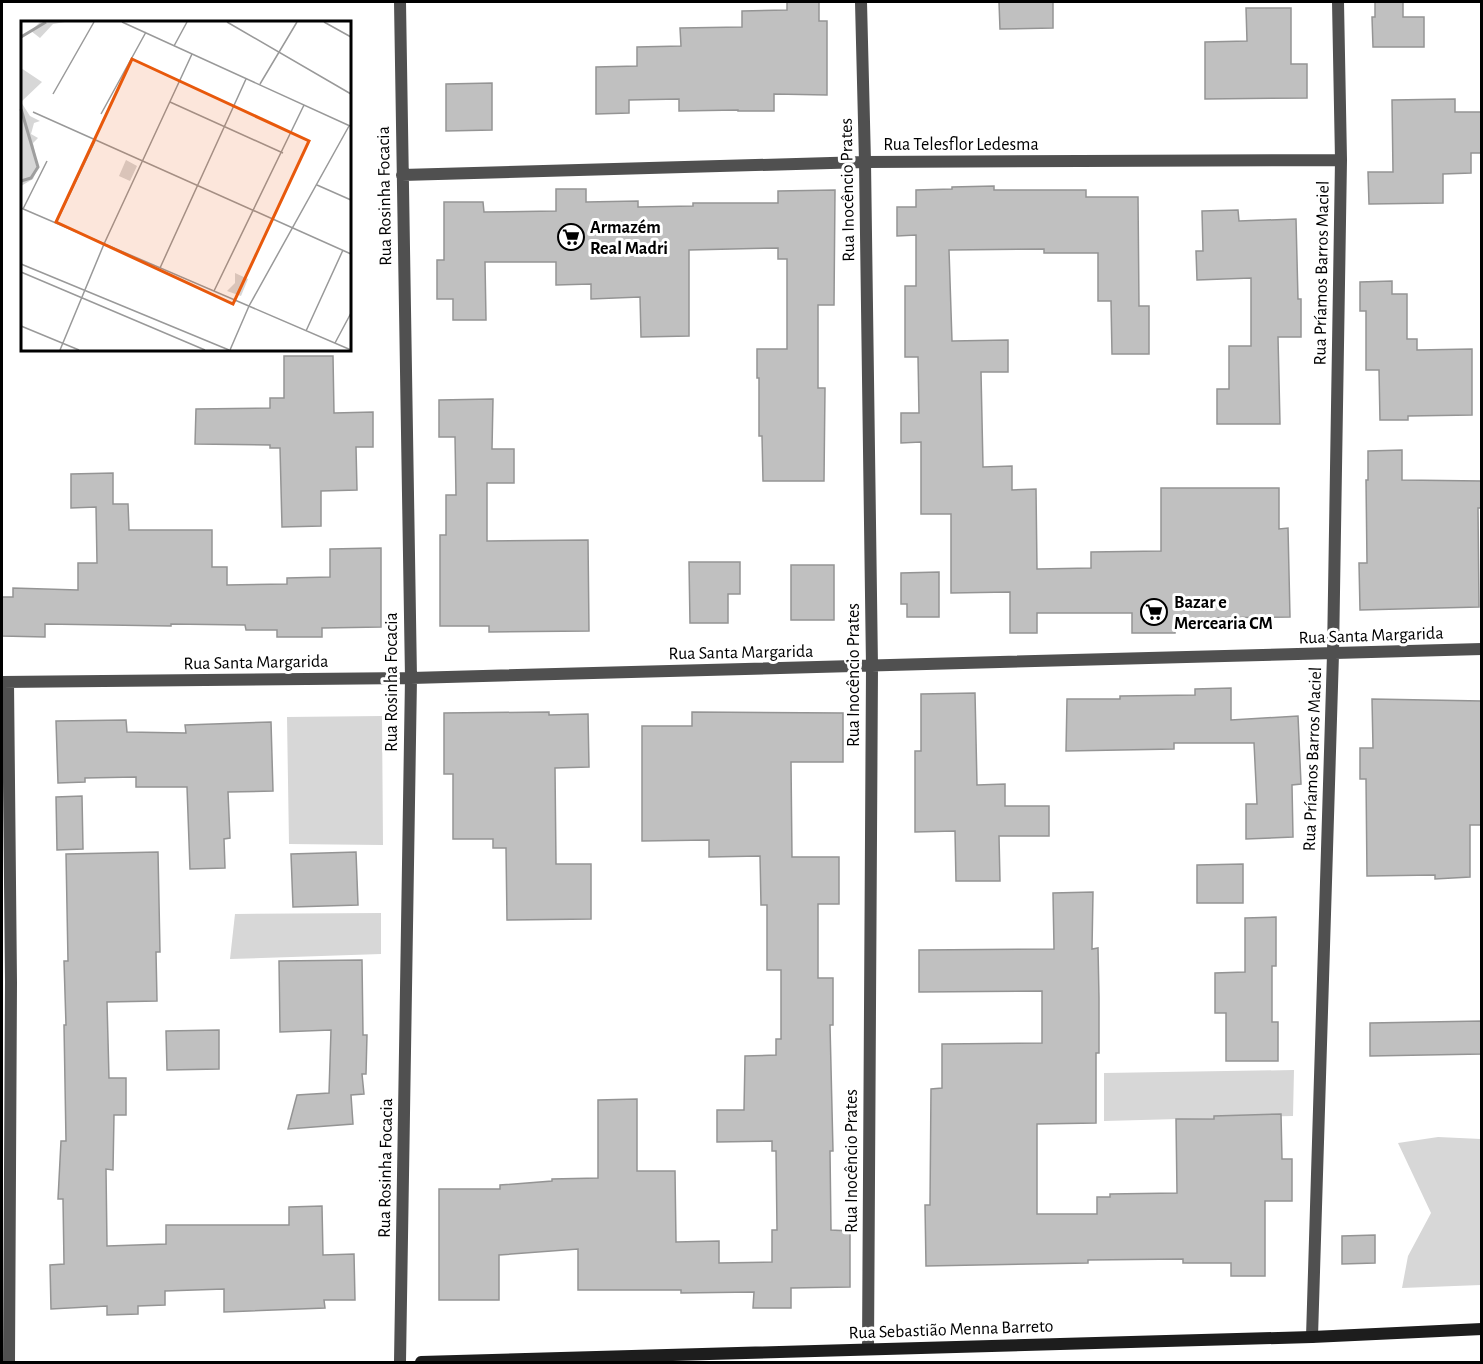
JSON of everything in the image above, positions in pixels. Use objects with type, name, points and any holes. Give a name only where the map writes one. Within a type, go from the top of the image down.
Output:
[{"type":"main road","name":"Rua Sebastião Menna Barreto","points":[[421,1362],[1312,1337],[1482,1329]]},
{"type":"street","name":"Rua Rosinha Focacia","points":[[400,2],[411,678],[400,1362]]},
{"type":"street","name":"Rua Inocêncio Prates","points":[[861,2],[866,162],[872,667],[868,1349]]},
{"type":"street","name":"Rua Príamos Barros Maciel","points":[[1312,1337],[1333,654],[1341,160],[1338,2]]},
{"type":"street","name":"Rua Telesflor Ledesma","points":[[402,175],[866,162],[1341,160]]},
{"type":"street","name":"Rua Santa Margarida","points":[[5,682],[411,678],[1482,650]]},
{"type":"street","points":[[5,682],[11,982],[9,1362]]},
{"type":"shaded area","points":[[382,716],[383,845],[289,844],[287,717]]},
{"type":"shaded area","points":[[381,913],[381,954],[230,959],[235,914]]},
{"type":"shaded area","points":[[1294,1070],[1293,1116],[1104,1121],[1104,1073]]},
{"type":"shaded area","points":[[1438,1137],[1481,1139],[1481,1285],[1402,1288],[1408,1256],[1431,1213],[1398,1143]]},
{"type":"building","points":[[787,2],[819,2],[819,21],[827,21],[827,95],[774,94],[774,111],[679,111],[679,99],[629,100],[629,113],[596,114],[596,67],[637,66],[637,47],[681,46],[680,28],[742,27],[742,11],[787,10]]},
{"type":"building","points":[[999,2],[1053,2],[1053,28],[1000,29]]},
{"type":"building","points":[[1375,2],[1403,2],[1403,17],[1424,17],[1424,47],[1373,47],[1372,17],[1375,17]]},
{"type":"building","points":[[1246,8],[1291,8],[1291,64],[1307,64],[1307,98],[1205,99],[1205,42],[1247,41]]},
{"type":"building","points":[[492,83],[492,130],[446,131],[446,84]]},
{"type":"building","points":[[1455,99],[1455,112],[1482,112],[1482,153],[1471,153],[1471,173],[1443,174],[1443,203],[1369,204],[1368,172],[1393,172],[1392,100]]},
{"type":"building","points":[[994,186],[994,190],[1086,190],[1086,197],[1138,197],[1139,306],[1149,306],[1149,354],[1112,354],[1111,301],[1098,301],[1098,253],[1044,253],[1044,249],[949,250],[952,341],[1008,340],[1008,372],[981,372],[983,467],[1012,466],[1012,490],[1036,489],[1037,569],[1091,568],[1091,552],[1161,551],[1161,488],[1279,488],[1279,529],[1288,528],[1290,617],[1175,618],[1175,633],[1132,633],[1132,613],[1037,613],[1037,633],[1010,633],[1010,592],[951,593],[951,514],[921,514],[921,442],[901,443],[901,413],[919,413],[918,357],[905,357],[905,286],[916,286],[916,235],[897,236],[897,207],[916,207],[916,190]]},
{"type":"building","points":[[556,189],[586,189],[586,202],[638,201],[638,207],[693,206],[693,203],[778,203],[778,191],[835,190],[834,305],[818,305],[818,388],[825,388],[824,481],[763,481],[762,436],[759,436],[757,349],[787,349],[787,259],[778,259],[778,248],[689,250],[689,336],[641,337],[640,297],[591,299],[591,284],[556,285],[556,262],[485,262],[486,320],[453,320],[453,299],[437,299],[437,260],[444,260],[444,202],[483,202],[484,212],[556,211]]},
{"type":"building","points":[[1238,210],[1239,221],[1296,219],[1301,337],[1278,337],[1280,424],[1217,424],[1217,389],[1229,389],[1229,346],[1251,346],[1251,278],[1197,280],[1196,251],[1203,251],[1202,211]]},
{"type":"building","points":[[1392,281],[1392,294],[1407,294],[1407,339],[1417,339],[1417,350],[1472,349],[1472,415],[1408,416],[1408,420],[1380,420],[1379,370],[1366,370],[1366,311],[1360,311],[1360,282]]},
{"type":"building","points":[[284,356],[333,356],[334,413],[373,412],[373,447],[356,447],[357,490],[321,491],[321,526],[282,527],[280,448],[270,448],[270,445],[195,444],[196,409],[270,408],[270,398],[284,398]]},
{"type":"building","points":[[493,399],[492,449],[514,449],[514,483],[487,483],[487,541],[588,540],[589,631],[489,632],[489,626],[440,626],[440,535],[446,535],[446,495],[456,495],[455,437],[439,437],[439,400]]},
{"type":"building","points":[[1402,450],[1402,480],[1482,481],[1482,508],[1478,508],[1479,607],[1360,610],[1359,563],[1367,563],[1368,451]]},
{"type":"building","points":[[113,473],[113,504],[128,504],[129,530],[212,530],[212,567],[227,567],[227,585],[287,584],[287,578],[330,577],[330,549],[381,548],[381,627],[322,628],[322,637],[277,637],[277,630],[246,630],[245,625],[45,624],[45,637],[2,636],[2,597],[13,597],[13,588],[78,590],[78,563],[97,563],[96,507],[71,508],[71,474]]},
{"type":"building","points":[[689,562],[740,562],[740,594],[728,594],[728,623],[690,623]]},
{"type":"building","points":[[791,565],[834,565],[834,620],[791,620]]},
{"type":"building","points":[[939,572],[939,617],[907,617],[907,604],[901,604],[901,573]]},
{"type":"building","points":[[1231,688],[1231,720],[1298,716],[1301,784],[1292,785],[1293,837],[1246,839],[1246,804],[1257,804],[1254,743],[1174,743],[1174,749],[1066,751],[1067,699],[1195,695],[1195,689]]},
{"type":"building","points":[[975,693],[977,785],[1005,784],[1005,806],[1049,806],[1049,836],[999,836],[1000,881],[956,881],[955,831],[915,832],[915,751],[921,751],[921,694]]},
{"type":"building","points":[[1372,699],[1482,701],[1482,825],[1470,825],[1470,877],[1435,879],[1435,875],[1367,876],[1366,779],[1360,779],[1360,748],[1373,748]]},
{"type":"building","points":[[549,712],[549,715],[588,714],[589,767],[555,768],[556,864],[591,864],[591,919],[507,920],[506,848],[493,848],[493,839],[453,839],[453,774],[444,774],[444,713]]},
{"type":"building","points":[[692,712],[843,713],[843,762],[791,762],[792,857],[839,857],[839,904],[818,904],[818,978],[833,978],[833,1025],[830,1025],[833,1151],[830,1151],[831,1230],[850,1231],[850,1287],[791,1288],[791,1308],[753,1308],[754,1292],[681,1293],[681,1290],[578,1290],[578,1249],[499,1255],[499,1300],[439,1300],[439,1189],[500,1189],[500,1185],[552,1181],[552,1179],[598,1178],[598,1100],[637,1099],[637,1171],[675,1171],[676,1242],[719,1241],[719,1263],[772,1262],[772,1230],[777,1230],[776,1151],[772,1151],[772,1141],[717,1142],[717,1110],[744,1110],[745,1056],[776,1055],[776,1039],[781,1039],[781,970],[767,970],[767,905],[761,905],[760,856],[709,857],[709,840],[642,841],[642,726],[692,726]]},
{"type":"building","points":[[126,720],[127,732],[186,733],[185,725],[271,722],[273,791],[228,792],[230,838],[224,839],[225,868],[190,869],[187,787],[136,787],[136,777],[85,778],[85,782],[58,783],[56,721]]},
{"type":"building","points":[[82,796],[83,849],[57,850],[56,797]]},
{"type":"building","points":[[158,852],[160,952],[156,952],[157,1001],[107,1002],[109,1078],[126,1078],[126,1115],[114,1115],[113,1170],[106,1169],[107,1246],[166,1244],[166,1225],[289,1225],[289,1207],[322,1206],[323,1255],[354,1254],[355,1300],[324,1300],[325,1308],[224,1312],[224,1289],[165,1291],[165,1305],[138,1306],[138,1314],[107,1315],[107,1306],[51,1309],[50,1265],[64,1264],[63,1199],[58,1199],[61,1141],[66,1141],[64,961],[68,961],[66,854]]},
{"type":"building","points":[[356,852],[358,905],[293,907],[291,854]]},
{"type":"building","points":[[1243,864],[1243,903],[1197,903],[1197,865]]},
{"type":"building","points":[[1093,892],[1092,949],[1098,948],[1099,998],[1096,1123],[1037,1124],[1037,1214],[1097,1214],[1097,1197],[1110,1197],[1110,1194],[1177,1193],[1176,1119],[1214,1119],[1214,1116],[1281,1114],[1282,1159],[1292,1159],[1292,1201],[1265,1201],[1265,1276],[1231,1276],[1231,1263],[1183,1263],[1183,1259],[926,1266],[925,1205],[930,1205],[931,1089],[942,1088],[942,1044],[1042,1043],[1042,991],[919,992],[919,950],[1054,949],[1053,893]]},
{"type":"building","points":[[1276,917],[1276,966],[1272,966],[1272,1022],[1278,1022],[1278,1061],[1226,1061],[1226,1013],[1215,1013],[1215,973],[1245,972],[1245,918]]},
{"type":"building","points":[[362,960],[363,1035],[367,1035],[366,1074],[362,1074],[364,1094],[351,1095],[353,1124],[288,1129],[297,1095],[329,1093],[331,1030],[280,1032],[279,961]]},
{"type":"building","points":[[1482,1021],[1482,1054],[1370,1056],[1370,1023]]},
{"type":"building","points":[[219,1030],[219,1069],[167,1070],[166,1031]]},
{"type":"building","points":[[1375,1235],[1375,1263],[1342,1264],[1342,1236]]},
{"type":"place","name":"Armazém Real Madri","points":[[571,237]]},
{"type":"place","name":"Bazar e Mercearia CM","points":[[1154,612]]}]
